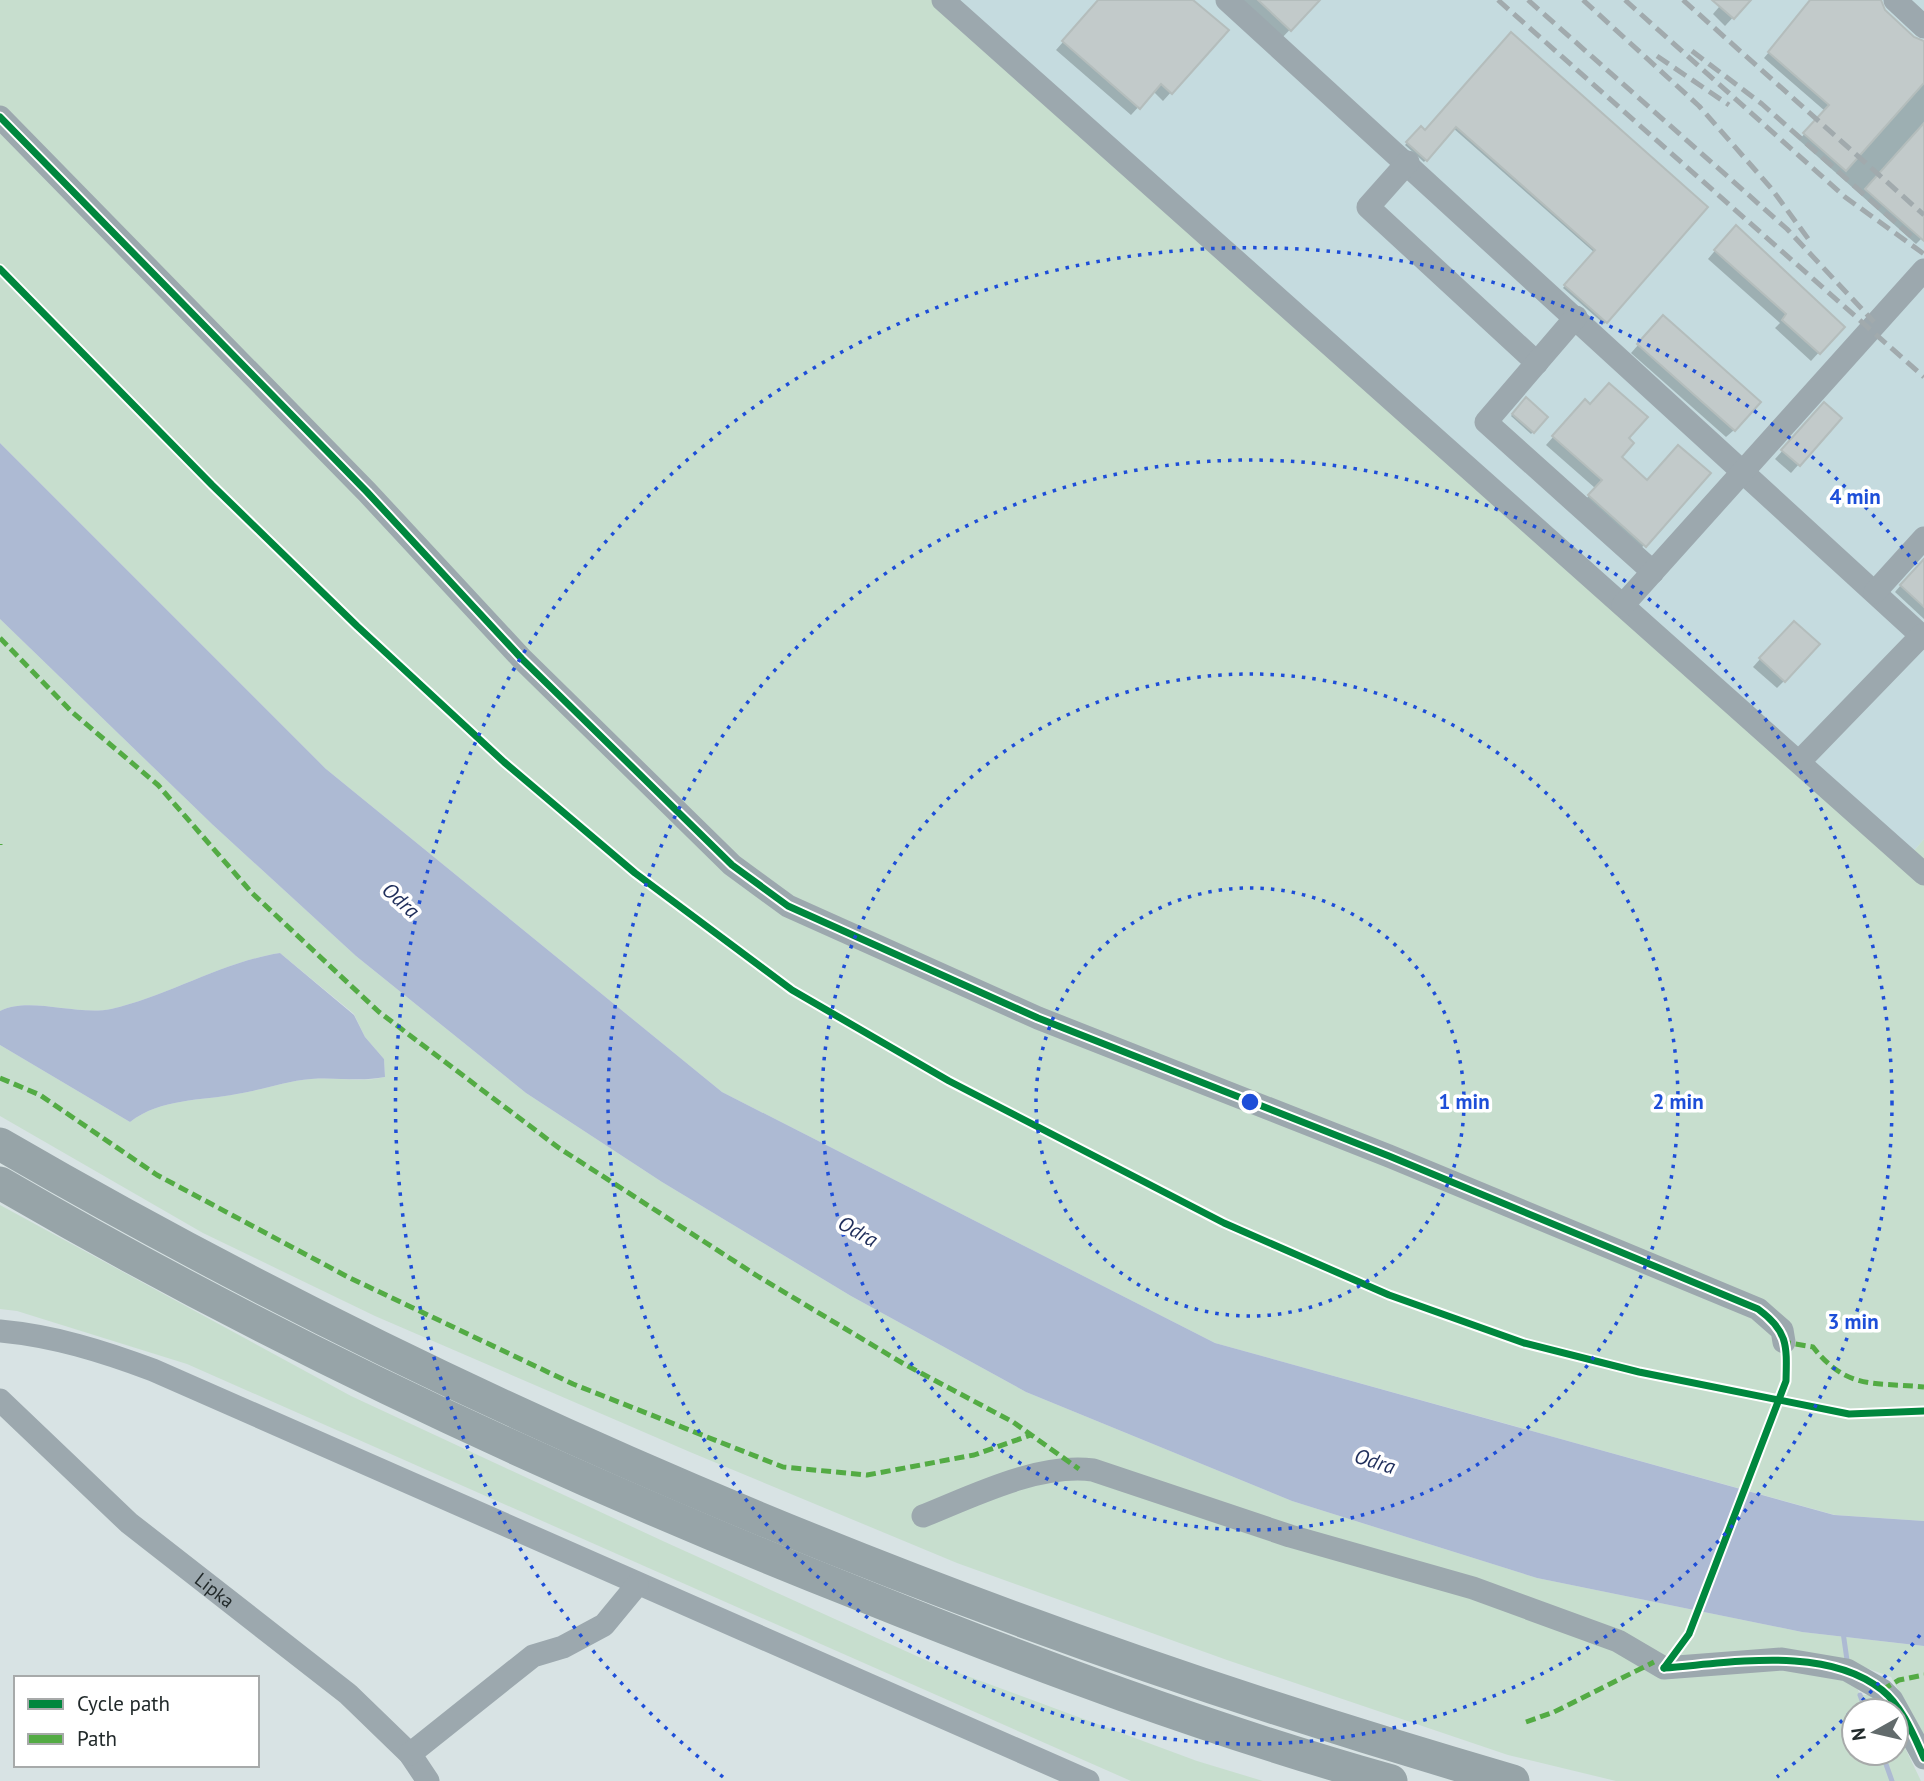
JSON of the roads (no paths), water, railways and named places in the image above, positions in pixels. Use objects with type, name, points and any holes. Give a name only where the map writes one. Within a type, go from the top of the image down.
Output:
[{"type":"highway","points":[[0,1144],[105,1205],[362,1340],[539,1424],[722,1504],[984,1608],[1200,1684],[1373,1741],[1513,1781]]},
{"type":"highway","points":[[0,1184],[81,1230],[345,1368],[529,1456],[703,1532],[983,1643],[1201,1721],[1391,1781]]},
{"type":"street","points":[[943,0],[1924,874]]},
{"type":"street","points":[[1227,0],[1408,162],[1923,636],[1799,762]]},
{"type":"street","points":[[1895,0],[1924,27]]},
{"type":"street","points":[[0,117],[321,443],[522,659],[732,864],[788,905],[1038,1018],[1389,1156],[1758,1309],[1782,1331],[1784,1342]]},
{"type":"street","points":[[1408,162],[1368,207],[1537,363]]},
{"type":"street","points":[[1623,605],[1922,276]]},
{"type":"street","points":[[1576,317],[1486,422],[1653,572]]},
{"type":"street","points":[[1875,592],[1924,538]]},
{"type":"street","points":[[0,1331],[33,1334],[92,1347],[153,1370],[637,1586],[1088,1781]]},
{"type":"street","name":"Lipka","points":[[0,1400],[129,1523],[348,1694],[410,1754],[428,1781]]},
{"type":"street","points":[[923,1516],[1016,1480],[1079,1469],[1093,1470],[1290,1536],[1473,1588],[1618,1641],[1664,1668],[1782,1659],[1847,1670],[1882,1690],[1892,1700],[1924,1758]]},
{"type":"street","points":[[410,1754],[533,1656],[562,1647],[604,1625],[637,1586]]},
{"type":"water","name":"Odra","points":[[0,443],[326,769],[722,1092],[1215,1343],[1834,1515],[1924,1521],[1924,1646],[1802,1632],[1537,1578],[1292,1501],[1026,1392],[851,1296],[662,1182],[526,1093],[356,956],[213,825],[0,619]]},
{"type":"water","points":[[280,953],[354,1015],[365,1037],[384,1059],[385,1077],[292,1082],[168,1104],[130,1122],[0,1045],[0,1011],[12,1007],[25,1005],[83,1010],[111,1009],[258,957]]},
{"type":"waterway","points":[[1843,1632],[1847,1660]]},
{"type":"waterway","points":[[1887,1767],[1892,1781]]},
{"type":"railway","points":[[1498,0],[1924,377]]},
{"type":"railway","points":[[1528,0],[1787,229],[1874,322]]},
{"type":"railway","points":[[1583,0],[1699,106],[1771,188],[1812,244]]},
{"type":"railway","points":[[1625,0],[1845,197],[1924,254]]},
{"type":"railway","points":[[1683,0],[1924,215]]},
{"type":"railway","points":[[1692,51],[1762,104],[1912,237]]},
{"type":"railway","points":[[1657,56],[1729,105]]}]
